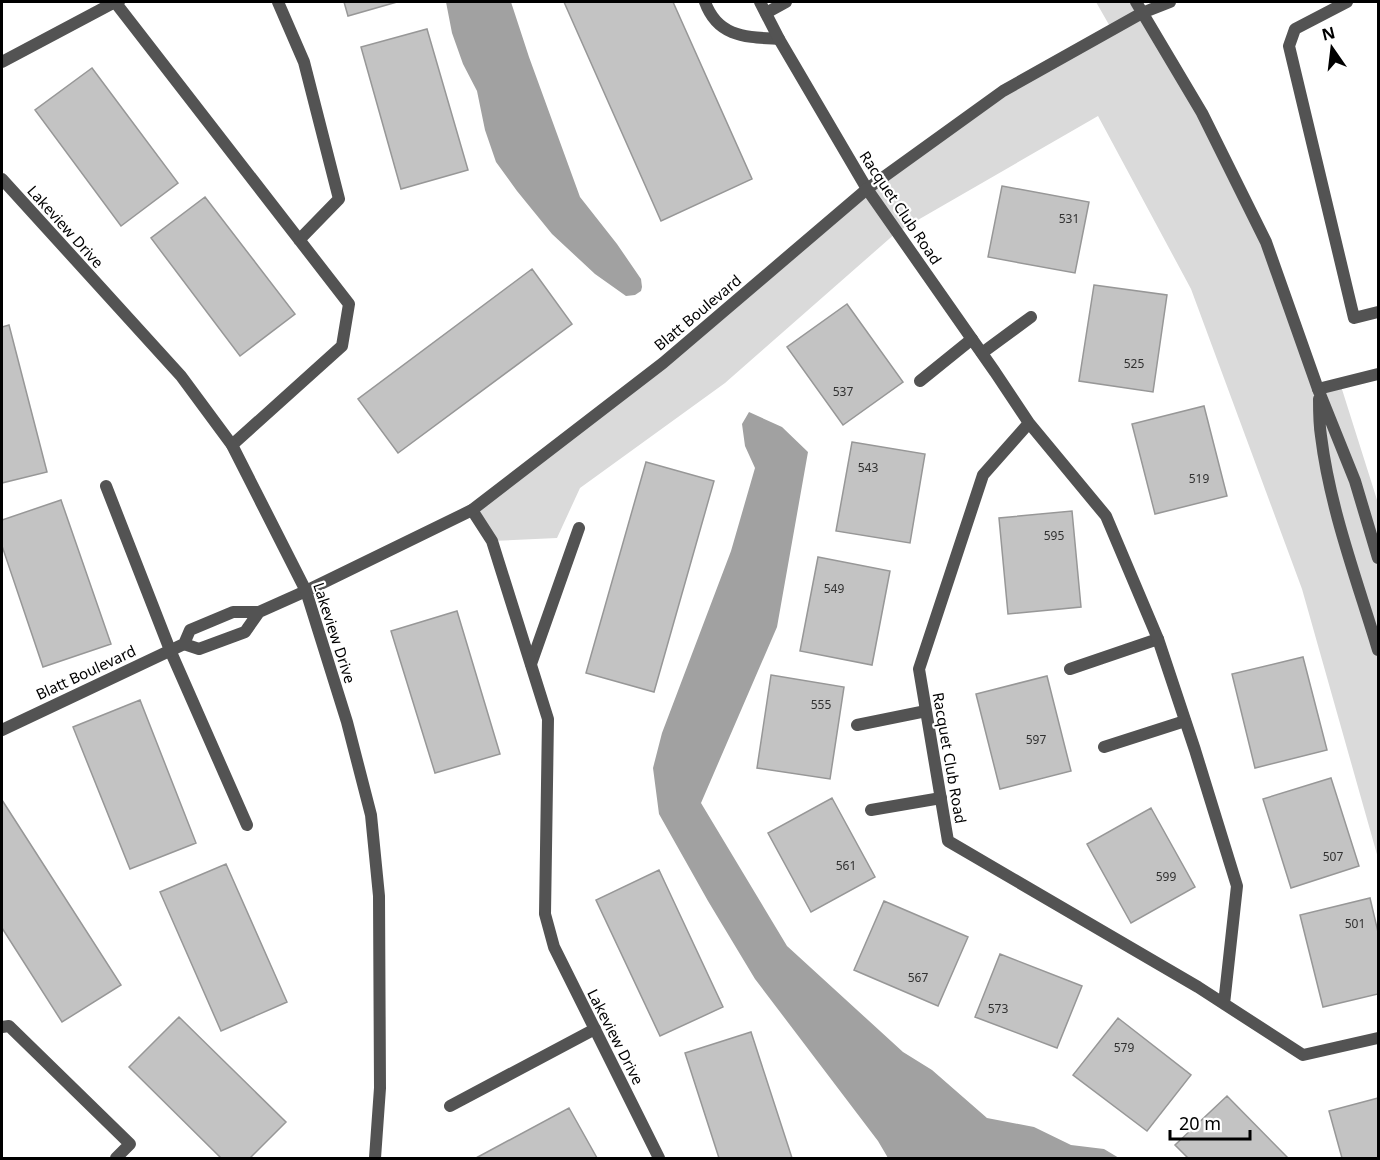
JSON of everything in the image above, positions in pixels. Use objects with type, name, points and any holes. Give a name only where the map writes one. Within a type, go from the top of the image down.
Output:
[{"type":"street","points":[[2,62],[117,2],[349,304],[342,346],[232,445]]},
{"type":"street","points":[[278,2],[304,63],[339,199],[299,240]]},
{"type":"street","points":[[705,2],[713,17],[727,30],[745,37],[780,39]]},
{"type":"street","name":"Racquet Club Road","points":[[760,2],[867,189],[1029,423],[1106,516],[1158,639],[1237,886],[1224,1004]]},
{"type":"street","points":[[766,13],[786,2]]},
{"type":"street","points":[[1136,2],[1202,113],[1266,242],[1318,389],[1355,481],[1378,558]]},
{"type":"street","name":"Blatt Boulevard","points":[[1142,13],[1155,2]]},
{"type":"street","name":"Blatt Boulevard","points":[[184,644],[190,630],[233,612],[259,612],[472,510],[663,363],[867,189],[1003,91],[1142,13],[1170,2]]},
{"type":"street","points":[[1347,2],[1295,29],[1289,46],[1354,318],[1378,312]]},
{"type":"street","name":"Lakeview Drive","points":[[2,179],[181,376],[232,445],[306,591],[347,722],[370,815],[379,896],[380,1088],[375,1158]]},
{"type":"street","points":[[982,353],[1031,317]]},
{"type":"street","points":[[920,381],[972,339]]},
{"type":"street","points":[[1318,389],[1378,374]]},
{"type":"street","points":[[1318,389],[1320,435],[1329,483],[1378,650]]},
{"type":"street","name":"Racquet Club Road","points":[[1029,423],[983,475],[919,669],[948,841],[1198,987],[1303,1056],[1378,1038]]},
{"type":"street","points":[[106,486],[170,650],[247,825]]},
{"type":"street","name":"Lakeview Drive","points":[[472,510],[492,541],[548,719],[544,914],[554,947],[659,1158]]},
{"type":"street","points":[[531,664],[579,528]]},
{"type":"street","name":"Blatt Boulevard","points":[[2,730],[184,644],[199,649],[245,632],[259,612]]},
{"type":"street","points":[[1070,669],[1158,639]]},
{"type":"street","points":[[857,725],[926,711]]},
{"type":"street","points":[[1104,747],[1185,721]]},
{"type":"street","points":[[871,810],[941,798]]},
{"type":"street","points":[[2,1027],[9,1026],[130,1144],[116,1158]]},
{"type":"street","points":[[450,1106],[595,1029]]},
{"type":"shaded area","points":[[446,2],[511,2],[580,197],[641,279],[641,291],[635,295],[626,296],[595,274],[552,234],[496,162],[485,130],[477,91],[463,64],[452,33]]},
{"type":"shaded area","points":[[1096,2],[1136,2],[1266,242],[1318,389],[1340,383],[1378,503],[1378,858],[1302,589],[1191,289],[1098,116],[897,232],[725,383],[580,488],[557,538],[492,541],[472,510],[663,363],[867,189],[1003,91],[1112,30]]},
{"type":"shaded area","points":[[749,412],[782,427],[808,452],[777,627],[701,803],[787,946],[903,1052],[932,1070],[987,1118],[1034,1127],[1071,1145],[1104,1149],[1119,1158],[888,1158],[878,1141],[755,979],[659,814],[653,768],[662,733],[731,551],[755,468],[745,446],[742,424]]},
{"type":"building","points":[[344,2],[397,2],[348,16]]},
{"type":"building","points":[[564,2],[673,2],[752,179],[661,221]]},
{"type":"building","points":[[427,29],[468,170],[401,189],[361,47]]},
{"type":"building","points":[[92,68],[178,183],[121,226],[35,110]]},
{"type":"building","points":[[1002,186],[1089,202],[1075,273],[988,257]]},
{"type":"building","points":[[205,197],[295,314],[240,356],[151,238]]},
{"type":"building","points":[[532,269],[572,324],[398,453],[358,399]]},
{"type":"building","points":[[1094,285],[1167,295],[1153,392],[1079,381]]},
{"type":"building","points":[[847,304],[903,382],[843,425],[787,347]]},
{"type":"building","points":[[9,325],[47,472],[2,483],[2,327]]},
{"type":"building","points":[[1204,406],[1227,496],[1155,514],[1132,424]]},
{"type":"building","points":[[852,442],[925,454],[910,543],[836,531]]},
{"type":"building","points":[[646,462],[714,481],[654,692],[586,673]]},
{"type":"building","points":[[61,500],[111,644],[43,667],[2,546],[2,520]]},
{"type":"building","points":[[1072,511],[1081,607],[1008,614],[999,518]]},
{"type":"building","points":[[818,557],[890,571],[872,665],[800,651]]},
{"type":"building","points":[[457,611],[500,754],[435,773],[391,631]]},
{"type":"building","points":[[1303,657],[1327,750],[1255,768],[1232,674]]},
{"type":"building","points":[[771,675],[844,687],[830,779],[757,768]]},
{"type":"building","points":[[1047,676],[1071,771],[1000,789],[976,694]]},
{"type":"building","points":[[140,700],[196,843],[130,869],[73,727]]},
{"type":"building","points":[[1331,778],[1359,866],[1291,888],[1263,799]]},
{"type":"building","points":[[832,798],[875,877],[811,912],[768,833]]},
{"type":"building","points":[[2,800],[121,985],[62,1022],[2,928]]},
{"type":"building","points":[[1151,808],[1195,887],[1131,923],[1087,844]]},
{"type":"building","points":[[226,864],[287,1002],[221,1031],[160,892]]},
{"type":"building","points":[[659,870],[723,1007],[660,1036],[596,900]]},
{"type":"building","points":[[1370,898],[1378,932],[1378,994],[1323,1007],[1300,915]]},
{"type":"building","points":[[884,901],[968,937],[938,1006],[854,970]]},
{"type":"building","points":[[1000,954],[1082,986],[1057,1048],[975,1017]]},
{"type":"building","points":[[179,1017],[286,1122],[250,1158],[221,1158],[129,1067]]},
{"type":"building","points":[[1118,1018],[1191,1075],[1147,1131],[1073,1075]]},
{"type":"building","points":[[751,1032],[792,1158],[719,1158],[685,1053]]},
{"type":"building","points":[[1227,1096],[1288,1158],[1188,1158],[1175,1145]]},
{"type":"building","points":[[1378,1098],[1378,1158],[1342,1158],[1329,1111]]},
{"type":"building","points":[[569,1108],[597,1158],[476,1158]]}]
